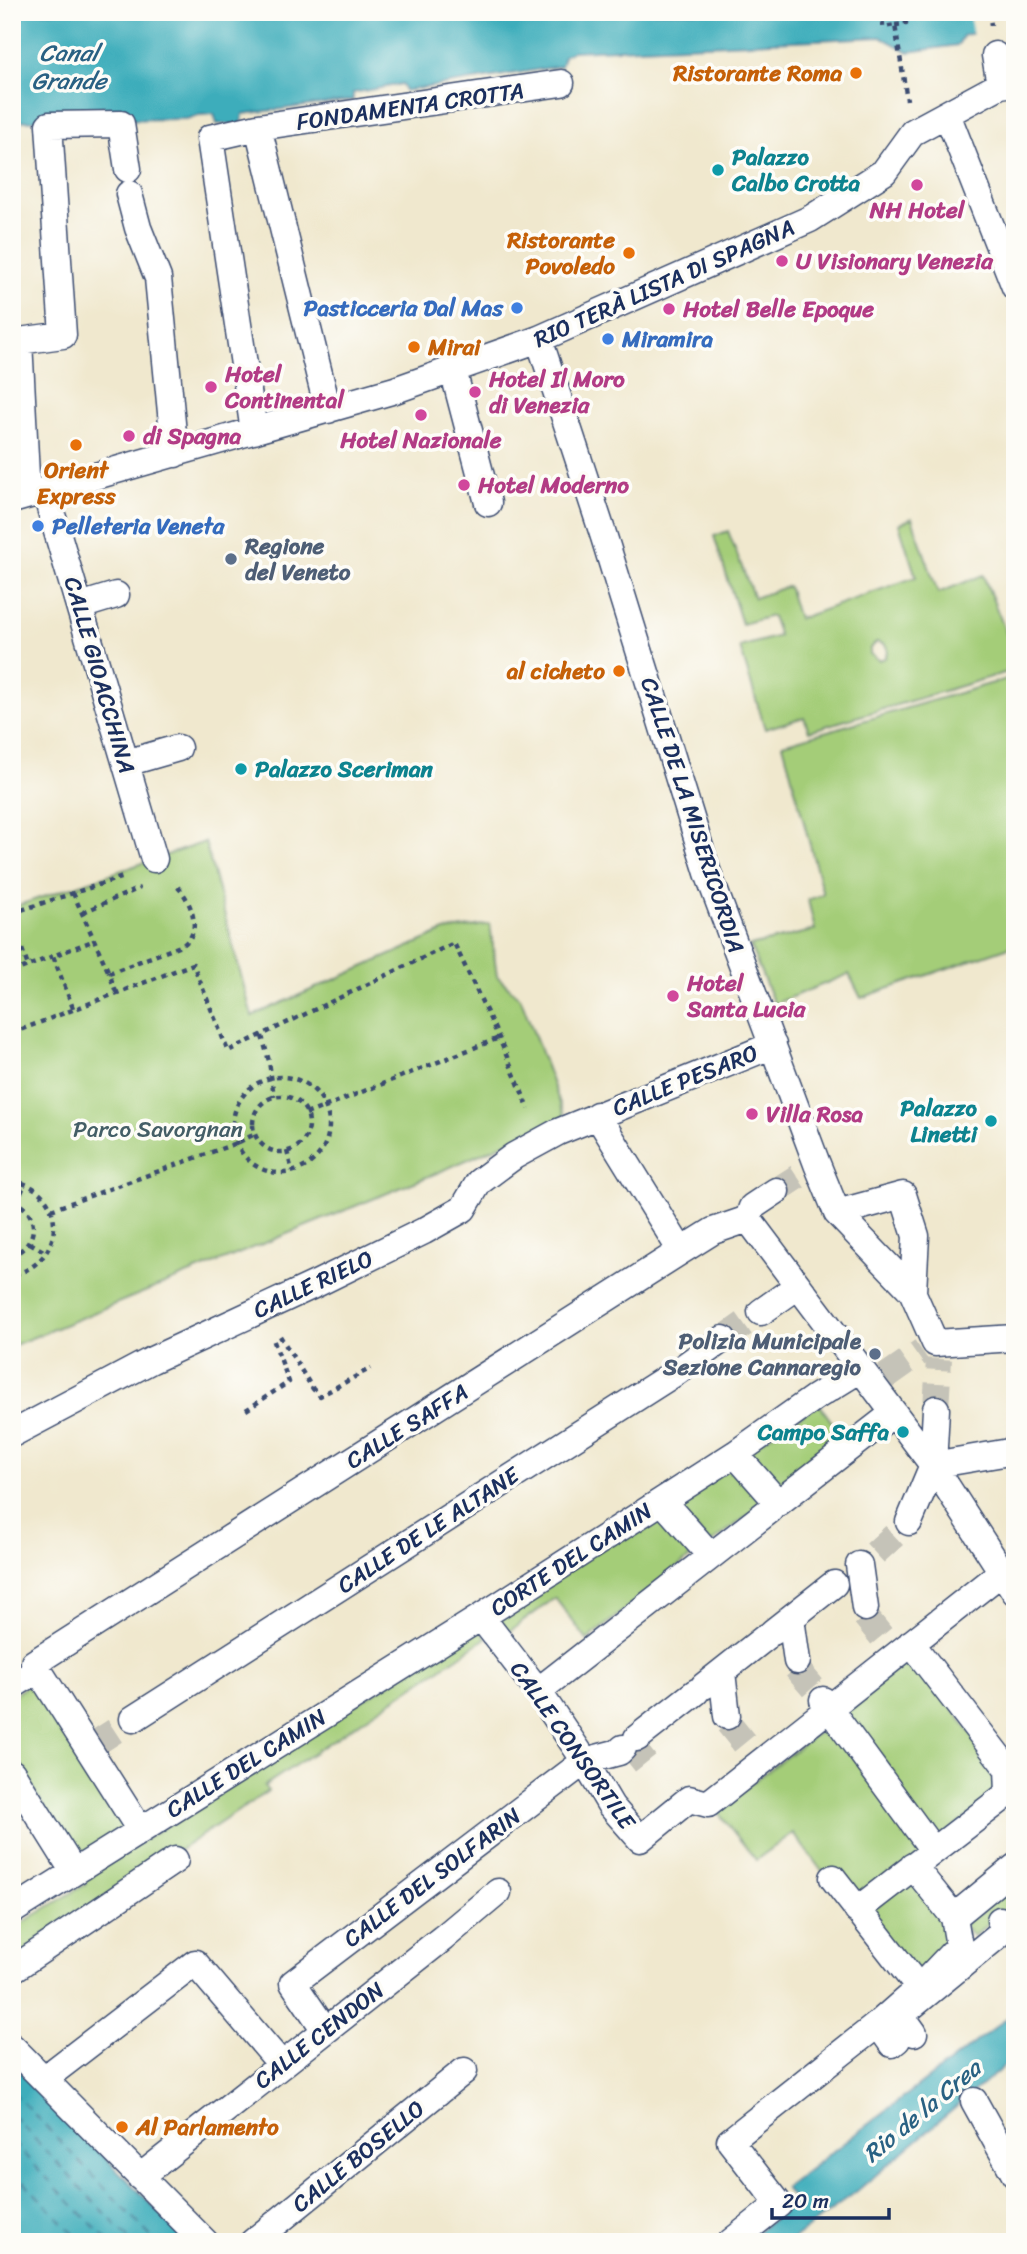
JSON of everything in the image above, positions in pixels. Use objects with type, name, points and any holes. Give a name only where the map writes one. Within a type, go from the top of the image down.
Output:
[{"type":"street","points":[[995,55],[1007,84]]},
{"type":"street","name":"FONDAMENTA CROTTA","points":[[254,431],[209,138],[258,127],[561,83]]},
{"type":"street","name":"RIO TERÀ LISTA DI SPAGNA","points":[[28,495],[395,390],[538,339],[810,219],[884,172],[913,132],[1007,84]]},
{"type":"street","points":[[947,114],[1015,287]]},
{"type":"street","name":"CALLE GIOACCHINA","points":[[161,870],[80,606],[28,495],[19,341],[63,335],[49,125],[121,124],[128,182],[138,228],[158,278],[175,454]]},
{"type":"street","points":[[258,127],[328,410]]},
{"type":"street","name":"CALLE DE LA MISERICORDIA","points":[[538,339],[604,537],[708,873],[772,1045],[808,1170],[838,1213],[913,1292],[934,1349],[1015,1338]]},
{"type":"street","points":[[453,369],[488,503]]},
{"type":"street","points":[[80,606],[116,595]]},
{"type":"street","points":[[126,763],[178,748]]},
{"type":"street","name":"CALLE PESARO","points":[[597,1115],[772,1045]]},
{"type":"street","points":[[597,1115],[681,1251]]},
{"type":"street","name":"CALLE RIELO","points":[[12,1434],[152,1360],[424,1231],[463,1209],[479,1182],[514,1156],[597,1115]]},
{"type":"street","name":"CALLE SAFFA","points":[[12,1686],[36,1666],[681,1251],[713,1231],[748,1219],[752,1208],[776,1191]]},
{"type":"street","points":[[838,1213],[903,1195],[916,1236],[913,1292]]},
{"type":"street","points":[[748,1219],[873,1377],[894,1413],[933,1465],[1009,1581],[900,1649],[826,1705],[923,1858],[954,1917],[959,1946]]},
{"type":"street","points":[[761,1312],[799,1286]]},
{"type":"street","name":"CALLE DE LE ALTANE","points":[[133,1720],[678,1371],[723,1339]]},
{"type":"street","name":"CORTE DEL CAMIN","points":[[481,1617],[734,1454],[814,1398],[873,1377]]},
{"type":"street","points":[[909,1522],[933,1465],[936,1409]]},
{"type":"street","points":[[538,1691],[711,1556],[773,1503],[894,1413]]},
{"type":"street","points":[[933,1465],[1015,1451]]},
{"type":"street","points":[[734,1454],[773,1503]]},
{"type":"street","name":"CORTE DEL CAMIN","points":[[662,1501],[711,1556]]},
{"type":"street","name":"CALLE DEL SOLFARIN","points":[[325,2030],[293,1983],[585,1761],[619,1752],[852,1570],[865,1608]]},
{"type":"street","name":"CALLE CONSORTILE","points":[[481,1617],[538,1691],[585,1761],[611,1806],[640,1839],[690,1799],[708,1804],[757,1759],[826,1705]]},
{"type":"street","name":"CALLE DEL CAMIN","points":[[12,1911],[481,1617]]},
{"type":"street","points":[[777,1629],[797,1661]]},
{"type":"street","points":[[857,1910],[923,1858],[1012,1778],[900,1649]]},
{"type":"street","points":[[36,1666],[91,1746],[140,1830]]},
{"type":"street","points":[[707,1683],[727,1716]]},
{"type":"street","points":[[12,1773],[74,1872]]},
{"type":"street","points":[[12,1970],[175,1860]]},
{"type":"street","points":[[954,1917],[1015,1867]]},
{"type":"street","points":[[833,1878],[919,1988]]},
{"type":"street","name":"CALLE CENDON","points":[[140,2177],[498,1892]]},
{"type":"street","points":[[896,2032],[901,2015],[1006,1929],[1007,1914]]},
{"type":"street","points":[[738,2238],[779,2204],[730,2141],[896,2032],[919,1988],[959,1946],[973,1942],[1007,1914]]},
{"type":"street","points":[[44,2079],[195,1963],[281,2064]]},
{"type":"street","points":[[12,2047],[205,2242]]},
{"type":"street","name":"CALLE BOSELLO","points":[[253,2242],[464,2071]]},
{"type":"street","points":[[974,2101],[1015,2175]]},
{"type":"path","points":[[882,12],[883,27],[906,24],[905,12]]},
{"type":"path","points":[[895,25],[913,132]]},
{"type":"path","points":[[12,913],[155,867],[161,870],[185,897],[195,928],[191,937],[183,946],[110,972]]},
{"type":"path","points":[[83,912],[144,887]]},
{"type":"path","points":[[73,892],[110,972],[116,992]]},
{"type":"path","points":[[12,921],[28,966]]},
{"type":"path","points":[[12,972],[95,940]]},
{"type":"path","points":[[12,1033],[193,964],[228,1051],[454,943],[499,1038],[532,1118]]},
{"type":"path","points":[[53,956],[73,1008]]},
{"type":"path","points":[[262,1036],[274,1097]]},
{"type":"path","points":[[306,1114],[499,1038]]},
{"type":"path","points":[[270,1078],[299,1080],[313,1089],[325,1106],[329,1129],[322,1149],[312,1161],[292,1171],[263,1169],[250,1161],[237,1143],[234,1121],[240,1100],[251,1088],[270,1078]]},
{"type":"path","points":[[274,1097],[295,1100],[306,1114],[306,1135],[299,1145],[287,1151],[270,1150],[262,1145],[253,1126],[255,1114],[263,1103],[274,1097]]},
{"type":"path","points":[[51,1210],[237,1143],[255,1134]]},
{"type":"path","points":[[287,1151],[292,1171]]},
{"type":"path","points":[[12,1181],[25,1184],[43,1198],[51,1210],[54,1233],[47,1253],[32,1269],[12,1275]]},
{"type":"path","points":[[12,1255],[21,1252],[30,1243],[33,1234],[33,1222],[24,1207],[15,1202],[25,1184]]},
{"type":"path","points":[[30,1243],[47,1253]]},
{"type":"path","points":[[263,1308],[320,1396],[371,1368]]},
{"type":"path","points":[[246,1410],[289,1382],[263,1308]]},
{"type":"green space","points":[[912,518],[938,593],[983,575],[1015,655],[1006,660],[1011,671],[809,731],[804,717],[765,729],[740,647],[779,636],[772,616],[742,624],[714,536],[728,531],[754,598],[788,586],[798,619],[916,577],[899,524]],"holes":[[[877,642],[885,645],[888,650],[885,658],[879,660],[870,654],[870,648]]]},
{"type":"green space","points":[[1007,679],[1015,698],[1015,945],[861,998],[849,974],[774,1004],[750,946],[815,930],[808,900],[823,894],[783,744]]},
{"type":"green space","name":"Parco Savorgnan","points":[[205,842],[252,1016],[445,931],[490,924],[497,976],[521,999],[565,1117],[439,1172],[12,1346],[13,907]]},
{"type":"green space","points":[[819,1404],[844,1439],[776,1491],[745,1452]]},
{"type":"green space","points":[[732,1463],[767,1501],[710,1544],[671,1502]]},
{"type":"green space","points":[[659,1507],[698,1551],[587,1640],[555,1598],[507,1633],[494,1615]]},
{"type":"green space","points":[[478,1627],[486,1638],[264,1786],[268,1791],[20,1956],[12,1943],[12,1929],[86,1884],[83,1879]]},
{"type":"green space","points":[[913,1654],[1002,1776],[1002,1789],[936,1842],[840,1715]]},
{"type":"green space","points":[[36,1680],[129,1826],[78,1859],[12,1757],[12,1696]]},
{"type":"green space","points":[[832,1722],[926,1851],[857,1904],[827,1878],[793,1833],[756,1860],[716,1810]]},
{"type":"green space","points":[[911,1874],[945,1917],[948,1940],[915,1977],[868,1915]]},
{"type":"green space","points":[[1015,1878],[1015,1902],[973,1936],[961,1921]]},
{"type":"water","name":"Canal Grande","points":[[12,12],[1015,12],[1015,30],[969,34],[963,36],[958,45],[909,52],[881,37],[573,51],[564,56],[561,66],[405,91],[402,84],[353,93],[353,100],[243,114],[242,124],[217,124],[214,114],[186,119],[12,121]]},
{"type":"water","name":"Rio de la Crea","points":[[1015,2012],[1015,2057],[857,2191],[789,2242],[744,2242],[796,2202],[785,2188]]},
{"type":"water","points":[[12,2064],[189,2242],[12,2242]]},
{"type":"pier","points":[[969,12],[1011,12],[1014,33],[973,37]]},
{"type":"ferry route","points":[[12,2091],[156,2242]]},
{"type":"ferry route","points":[[12,2115],[132,2242]]},
{"type":"ferry route","points":[[12,2142],[109,2242]]},
{"type":"ferry route","points":[[12,2170],[82,2242]]},
{"type":"tunnel","points":[[776,1191],[799,1176]]},
{"type":"tunnel","points":[[723,1339],[761,1312]]},
{"type":"tunnel","points":[[885,1377],[922,1351]]},
{"type":"tunnel","points":[[936,1409],[939,1359]]},
{"type":"tunnel","points":[[875,1553],[909,1522]]},
{"type":"tunnel","points":[[865,1616],[886,1642]]},
{"type":"tunnel","points":[[796,1668],[819,1695]]},
{"type":"tunnel","points":[[93,1745],[133,1719]]},
{"type":"tunnel","points":[[728,1723],[749,1749]]},
{"type":"tunnel","points":[[629,1743],[653,1773]]},
{"type":"place","name":"Ristorante Roma","points":[[856,73]]},
{"type":"place","name":"Palazzo Calbo Crotta","points":[[718,170]]},
{"type":"place","name":"NH Hotel","points":[[917,185]]},
{"type":"place","name":"Ristorante Povoledo","points":[[629,253]]},
{"type":"place","name":"U Visionary Venezia","points":[[782,261]]},
{"type":"place","name":"Pasticceria Dal Mas","points":[[517,308]]},
{"type":"place","name":"Hotel Belle Epoque","points":[[669,309]]},
{"type":"place","name":"Miramira","points":[[608,339]]},
{"type":"place","name":"Mirai","points":[[414,347]]},
{"type":"place","name":"Hotel Continental","points":[[211,387]]},
{"type":"place","name":"Hotel Il Moro di Venezia","points":[[475,392]]},
{"type":"place","name":"Hotel Nazionale","points":[[421,415]]},
{"type":"place","name":"di Spagna","points":[[129,436]]},
{"type":"place","name":"Orient Express","points":[[76,445]]},
{"type":"place","name":"Hotel Moderno","points":[[464,485]]},
{"type":"place","name":"Pelleteria Veneta","points":[[38,526]]},
{"type":"place","name":"Regione del Veneto","points":[[231,559]]},
{"type":"place","name":"al cicheto","points":[[619,671]]},
{"type":"place","name":"Palazzo Sceriman","points":[[241,769]]},
{"type":"place","name":"Hotel Santa Lucia","points":[[673,996]]},
{"type":"place","name":"Villa Rosa","points":[[752,1114]]},
{"type":"place","name":"Palazzo Linetti","points":[[991,1121]]},
{"type":"place","name":"Polizia Municipale Sezione Cannaregio","points":[[875,1354]]},
{"type":"place","name":"Campo Saffa","points":[[903,1432]]},
{"type":"place","name":"Al Parlamento","points":[[122,2127]]}]
